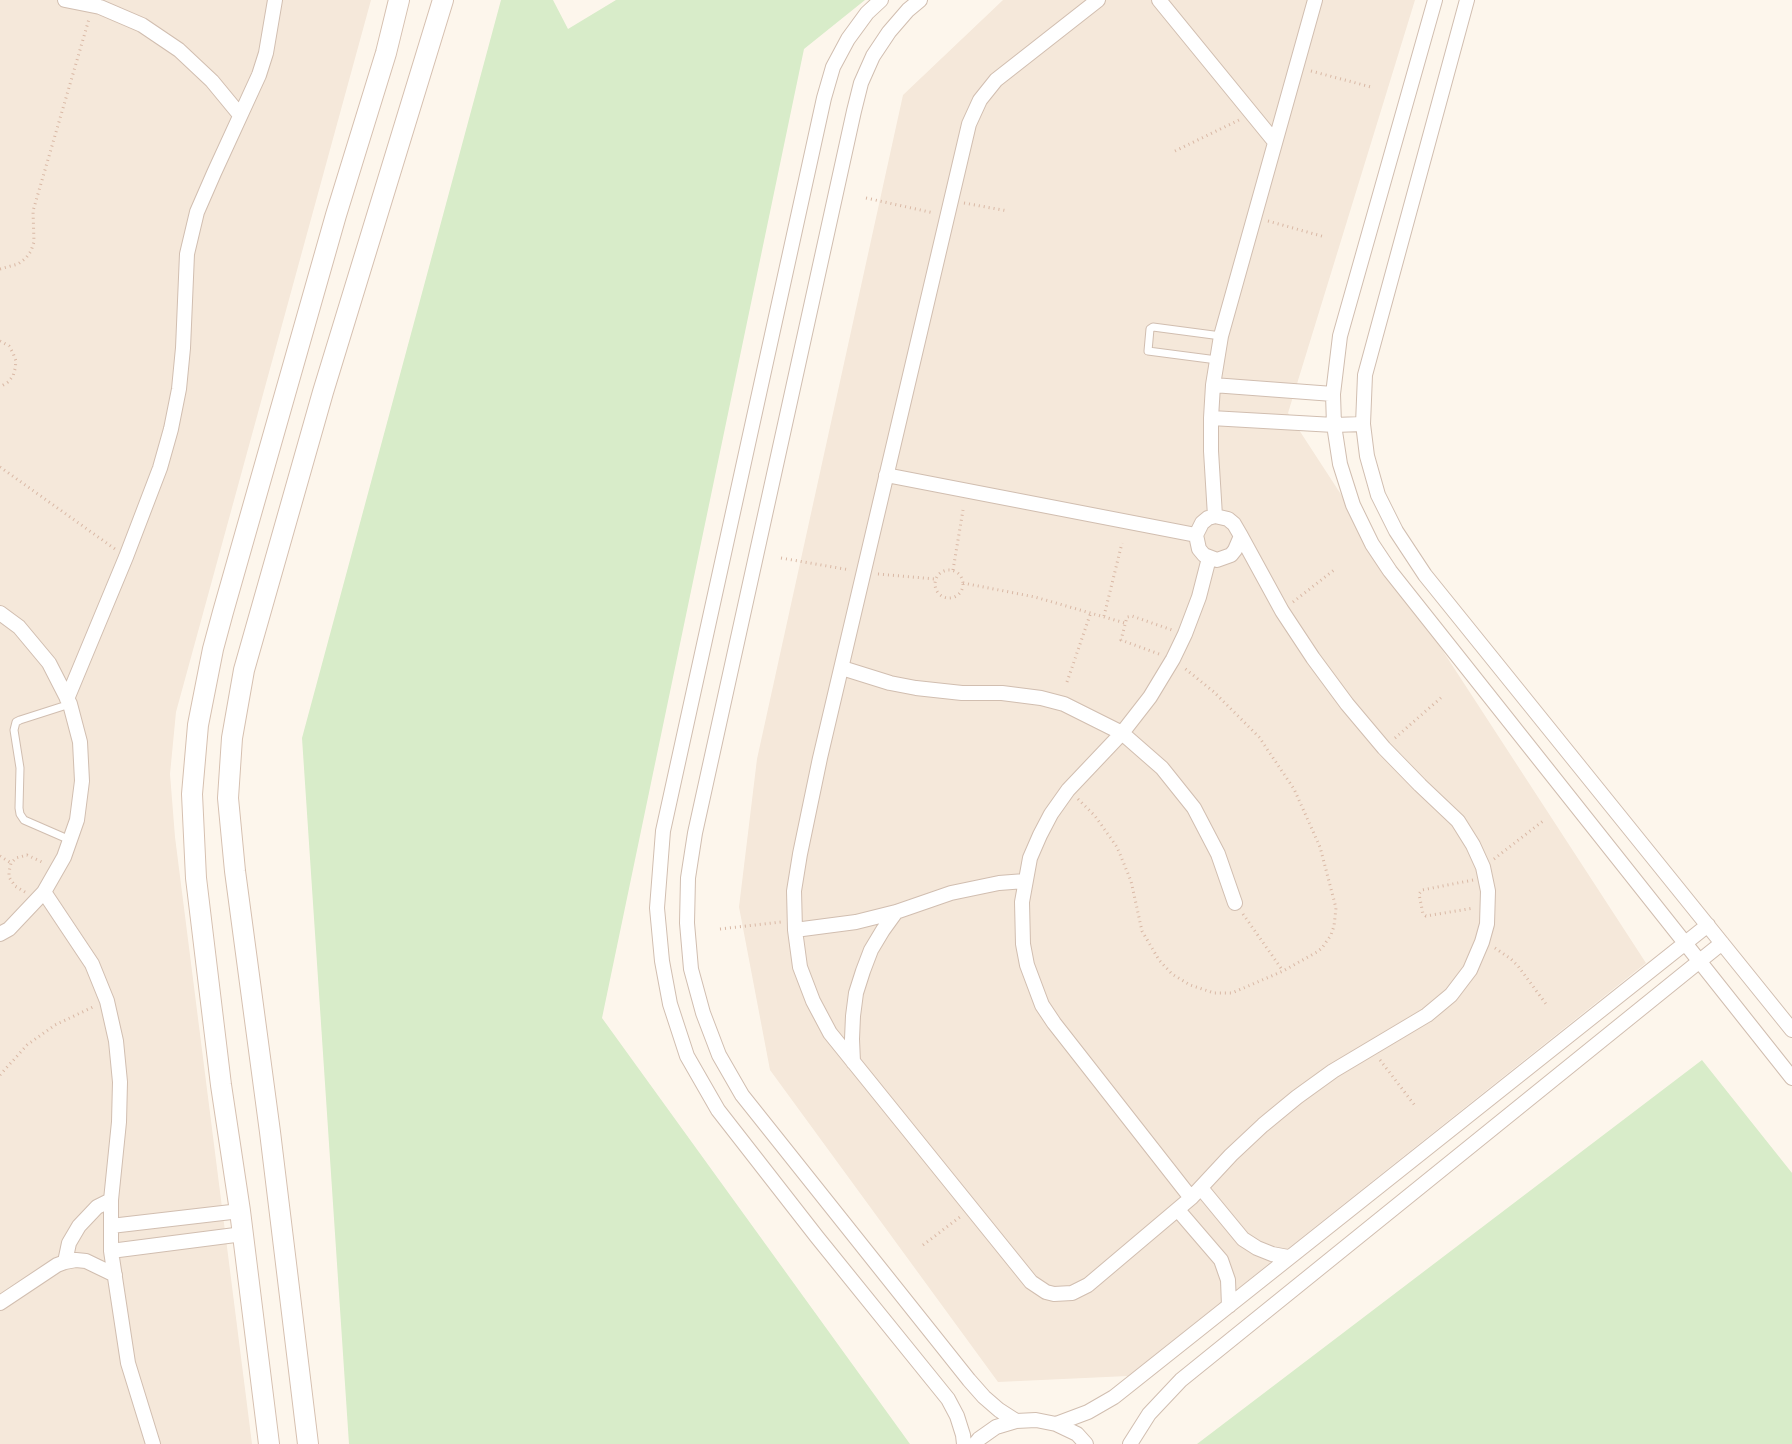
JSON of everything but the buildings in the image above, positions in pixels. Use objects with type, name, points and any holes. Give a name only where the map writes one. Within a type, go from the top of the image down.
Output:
[{"type":"street","points":[[65,0],[93,6],[142,25],[179,50],[212,81],[240,115]]},
{"type":"street","points":[[68,701],[160,468],[171,429],[179,389],[188,254],[197,212],[260,75],[266,54],[275,0]]},
{"type":"street","points":[[269,1444],[240,1211],[221,1084],[196,878],[192,794],[198,725],[213,650],[223,612],[336,215],[386,53],[399,0]]},
{"type":"street","points":[[308,1444],[270,1132],[235,871],[228,798],[232,738],[244,670],[323,392],[443,0]]},
{"type":"street","points":[[881,0],[867,13],[848,39],[833,68],[824,98],[663,831],[658,908],[662,961],[670,1004],[687,1056],[713,1102],[816,1237],[948,1399],[957,1416],[964,1444]]},
{"type":"street","points":[[920,0],[908,10],[889,32],[873,56],[861,83],[695,833],[688,878],[687,923],[691,969],[703,1013],[719,1055],[742,1095],[984,1397],[1016,1421]]},
{"type":"street","points":[[1098,0],[1006,71],[980,100],[969,124],[886,475],[800,854],[794,891],[794,926],[800,967],[812,1001],[830,1034],[1031,1282],[1046,1292],[1063,1295],[1080,1290],[1088,1285],[1178,1210],[1231,1155],[1270,1119],[1326,1076],[1427,1015],[1451,995],[1470,970],[1482,942],[1488,906],[1484,872],[1473,845],[1458,821],[1384,748],[1347,704],[1313,658],[1282,611],[1241,536],[1234,524],[1228,519],[1215,516],[1208,518],[1202,523],[1196,536],[1199,549],[1209,558],[1217,560],[1231,555],[1236,550],[1241,536]]},
{"type":"street","points":[[1159,0],[1275,142]]},
{"type":"street","points":[[1215,516],[1211,418],[1216,360],[1314,0]]},
{"type":"street","points":[[1435,0],[1340,336],[1333,394],[1334,426],[1340,464],[1353,505],[1372,544],[1390,571],[1792,1078]]},
{"type":"street","points":[[1467,0],[1365,375],[1363,424],[1367,456],[1378,494],[1396,531],[1425,575],[1792,1030]]},
{"type":"street","points":[[1213,385],[1333,394]]},
{"type":"street","points":[[1211,418],[1334,426],[1363,424]]},
{"type":"street","points":[[886,475],[1196,536]]},
{"type":"street","points":[[1191,1198],[1054,1023],[1042,1004],[1027,965],[1023,944],[1022,902],[1030,858],[1051,814],[1068,790],[1122,733],[1150,697],[1173,659],[1199,597],[1209,558]]},
{"type":"street","points":[[0,613],[19,627],[49,663],[68,701],[80,742],[82,781],[77,820],[64,858],[40,896],[9,929],[0,934]]},
{"type":"street","points":[[842,668],[890,683],[916,688],[956,692],[1002,693],[1041,698],[1064,704],[1122,733],[1162,768],[1194,808],[1218,854],[1235,903]]},
{"type":"street","points":[[794,926],[856,922],[896,912],[923,901],[959,891],[998,883],[1025,881]]},
{"type":"street","points":[[40,896],[92,964],[107,1001],[116,1041],[120,1082],[119,1122],[111,1200],[111,1251],[128,1364],[153,1444]]},
{"type":"street","points":[[853,1062],[853,1016],[860,979],[872,950],[896,912]]},
{"type":"street","points":[[1056,1424],[1088,1412],[1114,1397],[1708,925]]},
{"type":"street","points":[[1130,1444],[1149,1414],[1181,1380],[1722,943]]},
{"type":"street","points":[[1201,1188],[1243,1239],[1257,1248],[1272,1254],[1288,1257]]},
{"type":"street","points":[[65,1262],[69,1243],[79,1226],[96,1207],[111,1200]]},
{"type":"street","points":[[1178,1210],[1221,1260],[1228,1280],[1229,1306]]},
{"type":"street","points":[[111,1226],[240,1211]]},
{"type":"street","points":[[111,1251],[243,1234]]},
{"type":"street","points":[[0,1303],[57,1265],[65,1262],[86,1261],[116,1275]]},
{"type":"street","points":[[975,1444],[996,1427],[1016,1421],[1036,1420],[1056,1424],[1076,1434],[1086,1444]]},
{"type":"lane","points":[[1216,360],[1148,351],[1150,329],[1153,327],[1221,336]]},
{"type":"lane","points":[[68,701],[16,722],[14,730],[20,768],[20,814],[24,820],[70,840]]},
{"type":"path","points":[[0,269],[18,264],[31,251],[34,242],[33,211],[93,6]]},
{"type":"path","points":[[1295,68],[1371,87]]},
{"type":"path","points":[[1175,151],[1252,114]]},
{"type":"path","points":[[866,198],[947,216]]},
{"type":"path","points":[[951,200],[1008,211]]},
{"type":"path","points":[[1254,217],[1325,237]]},
{"type":"path","points":[[0,341],[9,346],[16,361],[13,376],[0,387]]},
{"type":"path","points":[[0,467],[126,557]]},
{"type":"path","points":[[953,570],[963,510]]},
{"type":"path","points":[[1104,616],[1122,543]]},
{"type":"path","points":[[781,558],[864,573],[935,580]]},
{"type":"path","points":[[953,570],[960,574],[963,583],[960,593],[952,598],[947,598],[938,594],[934,584],[941,572],[953,570]]},
{"type":"path","points":[[1282,611],[1334,570]]},
{"type":"path","points":[[963,583],[1035,597],[1126,623]]},
{"type":"path","points":[[1067,682],[1090,612]]},
{"type":"path","points":[[1173,659],[1121,640],[1120,638],[1128,617],[1131,616],[1185,634]]},
{"type":"path","points":[[1384,748],[1443,696]]},
{"type":"path","points":[[1488,906],[1426,916],[1423,914],[1419,894],[1422,890],[1484,872],[1543,821]]},
{"type":"path","points":[[40,896],[12,882],[8,872],[12,863],[16,858],[27,855],[57,869]]},
{"type":"path","points":[[0,856],[12,863]]},
{"type":"path","points":[[1235,903],[1283,971]]},
{"type":"path","points":[[720,929],[794,926]]},
{"type":"path","points":[[1482,942],[1493,946],[1511,959],[1546,1004]]},
{"type":"path","points":[[0,1075],[28,1045],[55,1025],[107,1001]]},
{"type":"path","points":[[1370,1048],[1416,1107]]},
{"type":"path","points":[[922,1245],[972,1208]]},
{"type":"shaded area","points":[[0,0],[371,0],[176,712],[170,774],[175,837],[252,1444],[0,1444]]},
{"type":"shaded area","points":[[1003,0],[1415,0],[1288,413],[1646,963],[1128,1376],[998,1382],[770,1070],[739,907],[757,759],[903,95]]},
{"type":"green space","points":[[501,0],[553,0],[568,29],[616,0],[865,0],[804,49],[602,1018],[910,1444],[349,1444],[302,738]]},
{"type":"green space","points":[[1702,1060],[1792,1173],[1792,1444],[1197,1444]]}]
